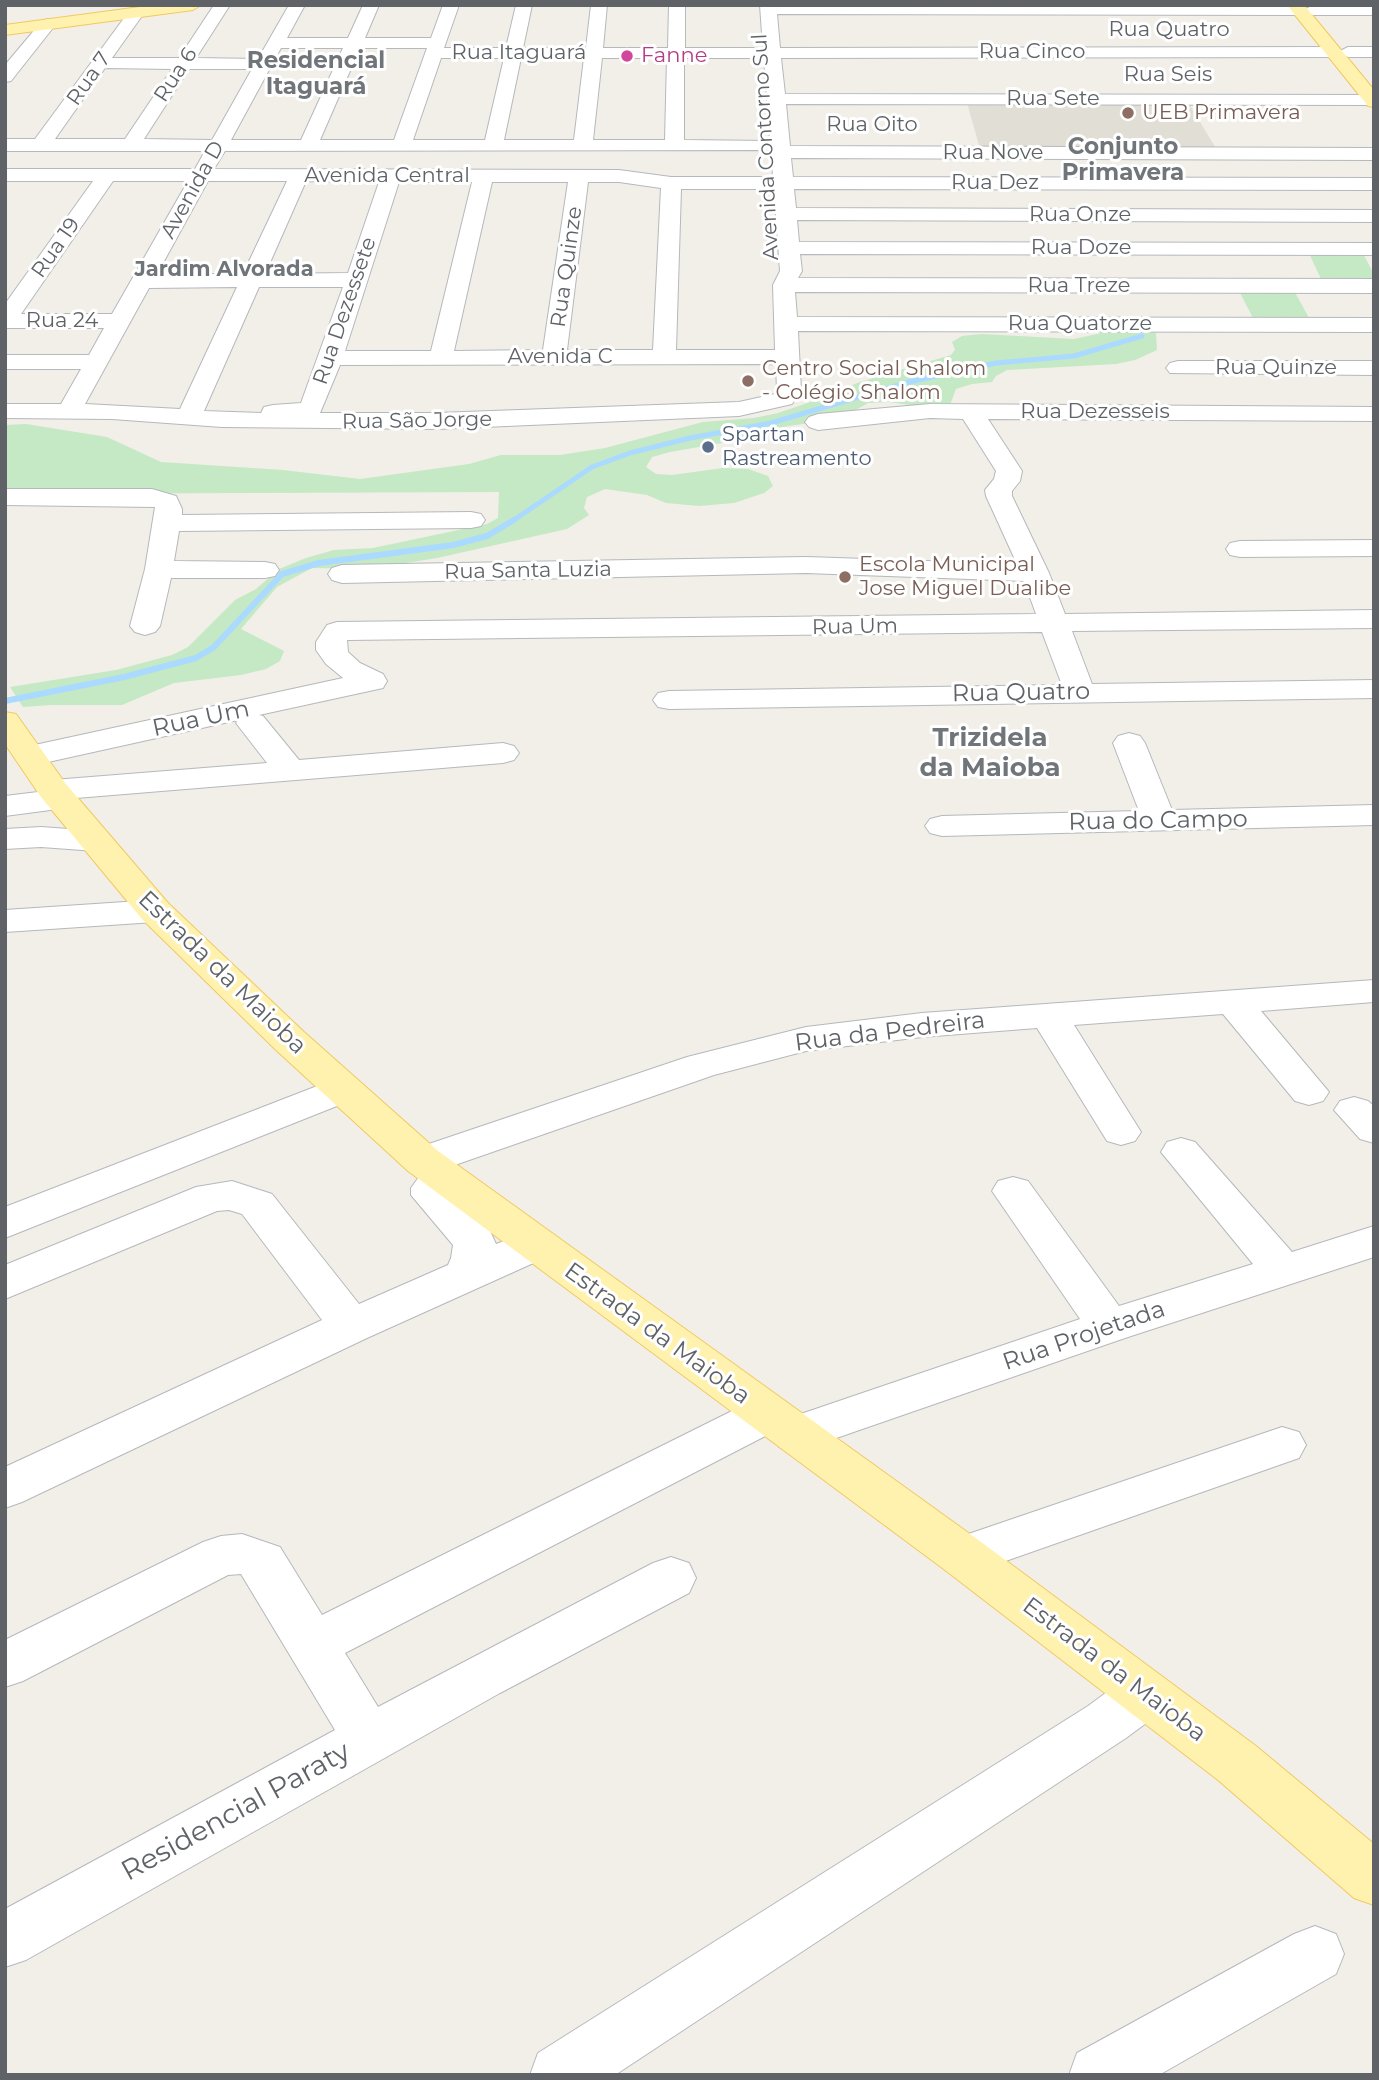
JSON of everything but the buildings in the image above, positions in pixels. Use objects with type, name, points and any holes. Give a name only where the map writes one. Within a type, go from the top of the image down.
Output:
[{"type":"main road","points":[[26,27],[193,5]]},
{"type":"main road","points":[[1304,8],[1329,30],[1340,52],[1369,85]]},
{"type":"main road","name":"Estrada da Maioba","points":[[5,721],[48,782],[155,911],[343,1090],[433,1169],[963,1556],[1237,1763],[1374,1879]]},
{"type":"street","name":"Rua 6","points":[[130,146],[222,5]]},
{"type":"street","name":"Avenida D","points":[[69,411],[297,5]]},
{"type":"street","points":[[308,146],[371,5]]},
{"type":"street","points":[[401,146],[451,5]]},
{"type":"street","points":[[493,146],[524,5]]},
{"type":"street","points":[[583,146],[599,5]]},
{"type":"street","points":[[674,146],[677,5]]},
{"type":"street","points":[[765,6],[1374,10]]},
{"type":"street","name":"Avenida Contorno Sul","points":[[765,6],[777,29],[766,52]]},
{"type":"street","name":"Avenida Contorno Sul","points":[[765,6],[776,182],[773,272],[785,285]]},
{"type":"street","points":[[1026,9],[1058,87]]},
{"type":"street","name":"Rua 7","points":[[41,145],[136,13]]},
{"type":"street","points":[[7,72],[48,24]]},
{"type":"street","points":[[5,28],[26,27]]},
{"type":"street","points":[[1289,30],[1329,30]]},
{"type":"street","name":"Rua Itaguará","points":[[276,43],[354,43],[513,52],[766,52]]},
{"type":"street","points":[[5,45],[29,48]]},
{"type":"street","name":"Avenida Contorno Sul","points":[[766,52],[781,75],[776,99],[785,124],[773,149]]},
{"type":"street","name":"Rua Cinco","points":[[766,52],[1374,52]]},
{"type":"street","points":[[100,63],[264,64]]},
{"type":"street","points":[[1325,76],[1369,85]]},
{"type":"street","name":"Rua Sete","points":[[776,99],[959,106],[1058,87],[1191,100],[1369,85]]},
{"type":"street","points":[[1191,100],[1201,116]]},
{"type":"street","points":[[1212,134],[1224,153]]},
{"type":"street","name":"Rua Nove","points":[[773,149],[970,144],[1087,153],[1374,153]]},
{"type":"street","name":"Avenida Central","points":[[5,145],[674,146],[773,149]]},
{"type":"street","points":[[1087,153],[1112,215]]},
{"type":"street","name":"Avenida Central","points":[[8,179],[107,176],[579,176],[629,177],[671,183],[776,182]]},
{"type":"street","name":"Rua 19","points":[[5,320],[107,176]]},
{"type":"street","points":[[188,418],[299,176]]},
{"type":"street","name":"Rua Dezessete","points":[[188,418],[226,411],[304,411],[311,408],[331,358],[391,176]]},
{"type":"street","points":[[441,358],[484,176]]},
{"type":"street","name":"Rua Quinze","points":[[554,357],[579,176]]},
{"type":"street","name":"Avenida Contorno Sul","points":[[776,182],[786,214],[791,271],[785,285],[788,357]]},
{"type":"street","name":"Rua Dez","points":[[776,182],[1374,184]]},
{"type":"street","points":[[664,357],[671,183]]},
{"type":"street","name":"Rua Onze","points":[[786,214],[1374,216]]},
{"type":"street","points":[[1090,215],[1104,248]]},
{"type":"street","name":"Rua Doze","points":[[789,248],[1374,249]]},
{"type":"street","points":[[1061,248],[1073,286]]},
{"type":"street","points":[[142,281],[357,280]]},
{"type":"street","name":"Rua Treze","points":[[785,285],[1374,286]]},
{"type":"street","points":[[1006,286],[1016,324]]},
{"type":"street","name":"Rua 24","points":[[5,320],[120,321]]},
{"type":"street","name":"Rua Quatorze","points":[[786,324],[1374,325]]},
{"type":"street","points":[[1157,324],[1200,413]]},
{"type":"street","name":"Avenida C","points":[[331,358],[788,357]]},
{"type":"street","name":"Rua São Jorge","points":[[5,411],[69,411],[313,422],[450,421],[739,409],[778,402],[786,396],[789,391],[788,357]]},
{"type":"street","points":[[5,362],[96,362]]},
{"type":"street","name":"Rua Quinze","points":[[1178,368],[1374,368]]},
{"type":"street","name":"Rua Dezesseis","points":[[818,422],[930,411],[1374,414]]},
{"type":"street","points":[[971,412],[1009,471],[1007,481],[998,490],[999,496],[1057,625],[1080,692]]},
{"type":"street","points":[[5,497],[159,498],[169,505],[159,569],[145,626]]},
{"type":"street","points":[[166,523],[471,520]]},
{"type":"street","points":[[1240,549],[1374,548]]},
{"type":"street","name":"Rua Santa Luzia","points":[[342,573],[863,566],[1035,573]]},
{"type":"street","points":[[159,569],[265,570]]},
{"type":"street","name":"Rua Um","points":[[48,782],[372,681],[349,669],[331,650],[331,642],[337,631],[1057,625],[1374,619]]},
{"type":"street","name":"Rua Quatro","points":[[669,700],[1374,689]]},
{"type":"street","points":[[252,723],[289,769]]},
{"type":"street","points":[[1129,743],[1160,821]]},
{"type":"street","points":[[5,806],[48,782],[289,769],[503,753]]},
{"type":"street","name":"Rua do Campo","points":[[942,826],[1374,816]]},
{"type":"street","points":[[5,839],[41,837],[96,841]]},
{"type":"street","points":[[6,920],[155,911]]},
{"type":"street","name":"Rua da Pedreira","points":[[433,1169],[701,1066],[806,1039],[860,1031],[1048,1015],[1374,991]]},
{"type":"street","points":[[1234,1003],[1309,1091]]},
{"type":"street","points":[[1048,1015],[1121,1132]]},
{"type":"street","points":[[5,1223],[343,1090]]},
{"type":"street","points":[[1181,1152],[1283,1270]]},
{"type":"street","points":[[433,1169],[432,1195],[475,1242],[473,1258],[465,1276]]},
{"type":"street","points":[[1013,1191],[1109,1326]]},
{"type":"street","points":[[5,1283],[211,1197],[232,1195],[257,1204],[352,1326]]},
{"type":"street","name":"Rua Projetada","points":[[314,1644],[782,1424],[1109,1326],[1374,1241]]},
{"type":"street","points":[[5,1489],[352,1326],[534,1245]]},
{"type":"street","points":[[963,1556],[1282,1445]]},
{"type":"street","name":"Residencial Paraty","points":[[5,1665],[221,1556],[242,1555],[262,1561],[369,1739],[5,1940]]},
{"type":"street","points":[[369,1739],[671,1578]]},
{"type":"street","points":[[560,2075],[1107,1722],[1145,1694]]},
{"type":"street","points":[[1100,2075],[1315,1954]]},
{"type":"shaded area","points":[[1188,102],[1217,150],[980,149],[967,103]]},
{"type":"green space","points":[[1307,249],[1361,250],[1374,274],[1374,281],[1321,279]]},
{"type":"green space","points":[[1237,287],[1292,287],[1309,318],[1253,318]]},
{"type":"green space","points":[[1111,331],[1156,333],[1157,350],[1135,360],[1116,364],[1007,370],[996,376],[992,382],[956,389],[950,405],[930,408],[889,402],[868,403],[852,412],[818,422],[788,426],[745,439],[652,457],[646,467],[656,474],[672,475],[723,468],[748,469],[768,476],[773,486],[764,493],[734,503],[699,506],[666,503],[647,495],[605,489],[587,497],[584,508],[589,515],[567,529],[437,558],[368,569],[312,568],[277,587],[241,629],[284,651],[280,661],[266,669],[241,675],[174,683],[122,705],[23,707],[10,687],[116,670],[172,655],[188,647],[235,600],[256,589],[279,569],[334,550],[373,548],[487,524],[498,518],[499,492],[5,494],[5,425],[26,424],[107,437],[161,462],[283,470],[360,479],[469,464],[501,455],[560,455],[605,448],[703,422],[754,418],[778,413],[857,383],[951,355],[955,350],[952,342],[962,336],[982,334],[1074,339]]},
{"type":"waterway","points":[[514,520],[592,467],[630,453],[690,438],[771,423],[909,382],[996,363],[1074,356],[1142,336]]},
{"type":"waterway","points":[[5,701],[124,677],[196,658],[214,647],[282,574],[319,563],[453,545],[487,536],[514,520]]},
{"type":"place","name":"Fanne","points":[[627,56]]},
{"type":"place","name":"UEB Primavera","points":[[1128,113]]},
{"type":"place","name":"Centro Social Shalom - Colégio Shalom","points":[[748,381]]},
{"type":"place","name":"Spartan Rastreamento","points":[[708,447]]},
{"type":"place","name":"Escola Municipal Jose Miguel Dualibe","points":[[845,577]]},
{"type":"district","name":"Residencial Itaguará","points":[[316,74]]},
{"type":"district","name":"Conjunto Primavera","points":[[1123,160]]},
{"type":"district","name":"Jardim Alvorada","points":[[224,270]]},
{"type":"district","name":"Trizidela da Maioba","points":[[990,753]]}]
